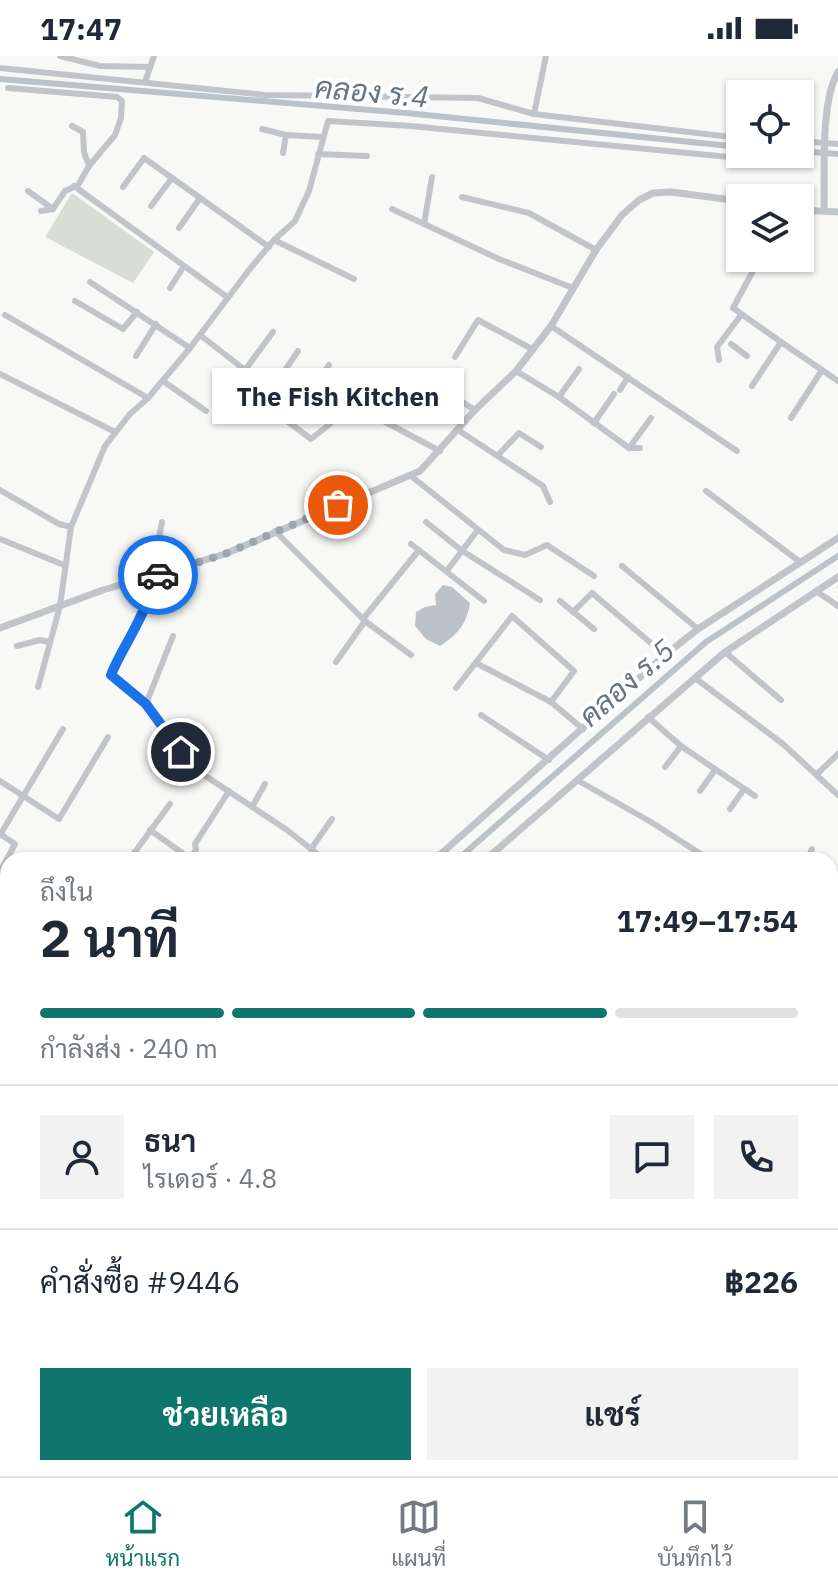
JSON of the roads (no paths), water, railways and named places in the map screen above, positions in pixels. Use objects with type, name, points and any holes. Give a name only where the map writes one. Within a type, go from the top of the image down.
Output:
[{"type":"street","points":[[60,56],[100,66],[150,67]]},
{"type":"street","points":[[145,82],[154,56]]},
{"type":"street","points":[[534,114],[546,56]]},
{"type":"street","points":[[0,68],[265,95],[478,98],[534,114],[726,139]]},
{"type":"street","points":[[824,210],[825,146],[831,86],[838,72]]},
{"type":"street","points":[[8,88],[121,99],[123,106],[117,130],[78,185],[65,191],[53,209],[41,211]]},
{"type":"street","points":[[38,687],[60,606],[71,527],[105,446],[163,381],[274,240],[295,221],[309,191],[325,124],[330,120],[726,157]]},
{"type":"street","points":[[72,126],[83,132],[84,152],[89,166]]},
{"type":"street","points":[[262,129],[286,135],[322,137]]},
{"type":"street","points":[[283,153],[286,135]]},
{"type":"street","points":[[814,144],[838,144]]},
{"type":"street","points":[[318,154],[367,156]]},
{"type":"street","points":[[123,187],[144,158],[269,247]]},
{"type":"street","points":[[424,224],[432,177]]},
{"type":"street","points":[[151,206],[172,178]]},
{"type":"street","points":[[74,186],[227,297]]},
{"type":"street","points":[[28,191],[53,209]]},
{"type":"street","points":[[0,628],[103,590],[225,554],[420,471],[475,410],[516,371],[551,326],[596,250],[622,215],[653,193],[671,192],[726,199]]},
{"type":"street","points":[[462,197],[529,213],[596,250]]},
{"type":"street","points":[[179,228],[200,198]]},
{"type":"street","points":[[392,209],[499,259],[573,288]]},
{"type":"street","points":[[814,210],[838,212]]},
{"type":"street","points":[[274,240],[354,279]]},
{"type":"street","points":[[170,288],[184,266]]},
{"type":"street","points":[[752,272],[733,308],[838,381]]},
{"type":"street","points":[[90,282],[190,348]]},
{"type":"street","points":[[75,301],[123,329],[137,312]]},
{"type":"street","points":[[5,315],[148,398]]},
{"type":"street","points":[[719,360],[717,347],[727,341],[741,315]]},
{"type":"street","points":[[455,357],[478,320],[532,349]]},
{"type":"street","points":[[136,356],[156,324]]},
{"type":"street","points":[[551,326],[737,451]]},
{"type":"street","points":[[273,332],[236,382],[311,439],[330,424],[346,400]]},
{"type":"street","points":[[200,335],[245,370]]},
{"type":"street","points":[[727,341],[747,356]]},
{"type":"street","points":[[752,386],[781,342]]},
{"type":"street","points":[[263,403],[298,351]]},
{"type":"street","points":[[288,422],[329,365]]},
{"type":"street","points":[[559,397],[579,369]]},
{"type":"street","points":[[791,418],[822,370]]},
{"type":"street","points":[[516,371],[559,397],[629,448],[640,448]]},
{"type":"street","points":[[0,374],[115,432]]},
{"type":"street","points":[[594,423],[628,377]]},
{"type":"street","points":[[163,381],[206,411]]},
{"type":"street","points":[[440,388],[475,410]]},
{"type":"street","points":[[374,416],[440,451]]},
{"type":"street","points":[[629,448],[651,418]]},
{"type":"street","points":[[458,430],[499,454],[543,486],[550,502]]},
{"type":"street","points":[[499,454],[519,433],[541,447]]},
{"type":"street","points":[[411,476],[504,550],[525,555],[547,545],[594,576]]},
{"type":"street","points":[[0,490],[59,524],[71,527]]},
{"type":"street","points":[[706,491],[800,562]]},
{"type":"street","points":[[162,522],[152,586],[111,675],[146,704],[189,765],[315,852]]},
{"type":"street","points":[[426,522],[461,550],[540,600]]},
{"type":"street","points":[[275,531],[364,620],[411,655]]},
{"type":"street","points":[[449,568],[477,531]]},
{"type":"street","points":[[443,852],[665,655],[698,629],[838,538]]},
{"type":"street","points":[[0,539],[64,565]]},
{"type":"street","points":[[411,544],[484,601]]},
{"type":"street","points":[[336,662],[364,620],[419,550]]},
{"type":"street","points":[[622,566],[698,629]]},
{"type":"street","points":[[494,852],[725,652],[838,577]]},
{"type":"street","points":[[816,591],[838,606]]},
{"type":"street","points":[[573,612],[592,593],[665,655]]},
{"type":"street","points":[[560,601],[594,629]]},
{"type":"street","points":[[456,688],[512,616],[574,671],[551,702]]},
{"type":"street","points":[[146,704],[173,636]]},
{"type":"street","points":[[17,646],[40,640],[49,642]]},
{"type":"street","points":[[725,652],[781,700]]},
{"type":"street","points":[[476,663],[551,702],[583,729]]},
{"type":"street","points":[[695,678],[783,744],[838,795]]},
{"type":"street","points":[[481,715],[549,760]]},
{"type":"street","points":[[648,717],[681,746],[755,796]]},
{"type":"street","points":[[11,852],[15,844],[0,834],[63,729]]},
{"type":"street","points":[[0,781],[59,819],[108,737]]},
{"type":"street","points":[[665,767],[681,746]]},
{"type":"street","points":[[817,774],[838,754]]},
{"type":"street","points":[[700,791],[715,770]]},
{"type":"street","points":[[577,780],[698,852]]},
{"type":"street","points":[[252,807],[265,784]]},
{"type":"street","points":[[730,809],[744,789]]},
{"type":"street","points":[[195,852],[195,844],[229,791]]},
{"type":"street","points":[[136,852],[170,804]]},
{"type":"street","points":[[311,849],[332,819]]},
{"type":"street","points":[[150,830],[181,852]]},
{"type":"waterway","name":"คลอง ร.4","points":[[0,79],[406,113],[726,146]]},
{"type":"waterway","name":"คลอง ร.4","points":[[814,152],[838,154]]},
{"type":"waterway","name":"คลอง ร.5","points":[[466,852],[706,642],[838,556]]},
{"type":"place","name":"The Fish Kitchen","points":[[338,505]]}]
